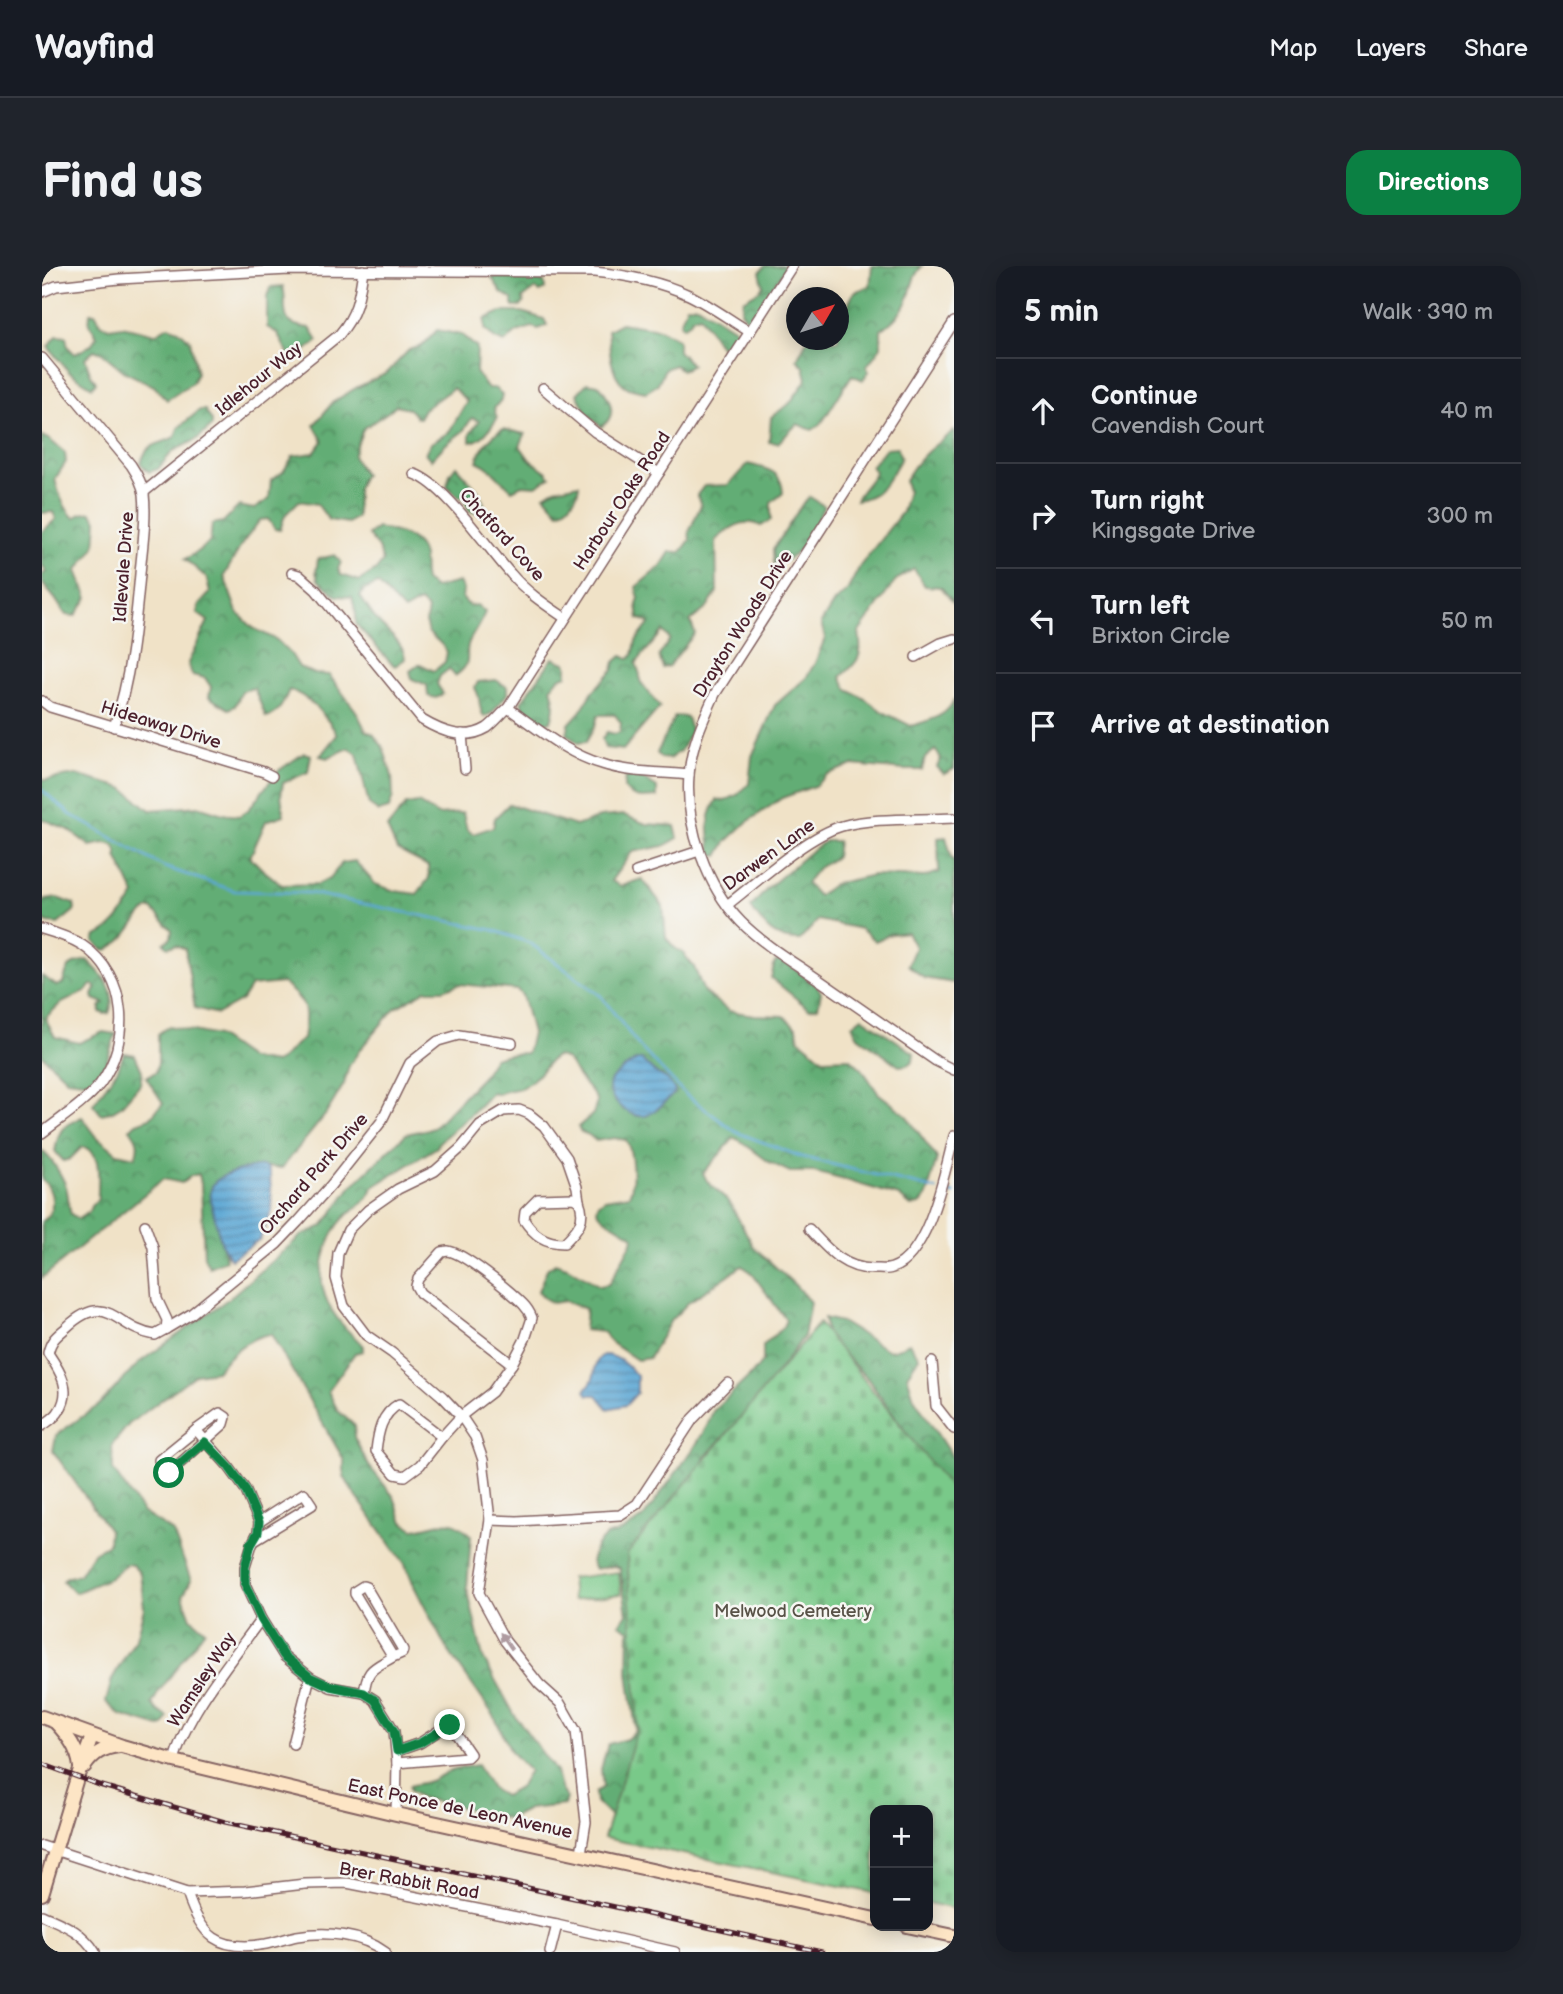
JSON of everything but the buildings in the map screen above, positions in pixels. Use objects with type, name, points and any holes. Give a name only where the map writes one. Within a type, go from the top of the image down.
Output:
[{"type":"main road","name":"East Ponce de Leon Avenue","points":[[42,1717],[122,1746],[396,1814],[870,1918]]},
{"type":"main road","points":[[55,1722],[75,1748],[80,1771]]},
{"type":"main road","points":[[42,1894],[92,1735]]},
{"type":"main road","points":[[80,1771],[98,1752],[122,1746]]},
{"type":"main road","points":[[930,1931],[954,1936]]},
{"type":"street","name":"Harbour Oaks Road","points":[[462,734],[474,733],[488,727],[508,708],[792,266]]},
{"type":"street","points":[[42,292],[56,286],[119,279],[289,270],[594,272],[654,282],[691,296],[750,332]]},
{"type":"street","name":"Idlehour Way","points":[[144,492],[339,335],[350,323],[359,302],[363,271]]},
{"type":"street","name":"Drayton Woods Drive","points":[[953,324],[715,694],[696,736],[689,775],[690,809],[699,851],[715,886],[741,922],[768,944],[936,1061],[954,1070]]},
{"type":"street","name":"Idlevale Drive","points":[[42,358],[131,465],[144,492],[145,519],[134,642],[125,695],[114,727]]},
{"type":"street","points":[[543,388],[595,432],[659,473]]},
{"type":"street","name":"Chatford Cove","points":[[415,474],[439,489],[512,577],[565,618]]},
{"type":"street","points":[[292,573],[299,575],[316,590],[422,720],[436,729],[462,734],[465,769]]},
{"type":"street","points":[[916,657],[954,639]]},
{"type":"street","name":"Hideaway Drive","points":[[42,701],[50,707],[272,776]]},
{"type":"street","points":[[508,708],[552,738],[601,764],[689,775]]},
{"type":"street","name":"Darwen Lane","points":[[727,905],[812,840],[841,826],[954,818]]},
{"type":"street","points":[[636,872],[699,851]]},
{"type":"street","points":[[42,929],[59,933],[84,946],[102,965],[119,999],[122,1020],[120,1041],[114,1060],[99,1085],[42,1133]]},
{"type":"street","name":"Orchard Park Drive","points":[[166,1329],[191,1314],[277,1244],[298,1222],[381,1122],[410,1063],[438,1041],[458,1035],[512,1043]]},
{"type":"street","points":[[579,1201],[573,1198],[538,1199],[525,1212],[524,1220],[532,1230],[550,1243],[564,1243],[582,1221],[577,1187],[567,1158],[544,1126],[519,1110],[503,1111],[480,1125],[461,1148],[435,1171],[398,1189],[368,1210],[348,1230],[338,1253],[336,1278],[344,1306],[366,1335],[392,1353],[443,1397],[461,1416],[475,1437],[483,1460],[490,1520],[479,1594],[505,1641],[539,1684],[559,1703],[576,1731],[586,1822],[581,1853]]},
{"type":"street","points":[[809,1230],[832,1254],[846,1264],[871,1269],[892,1268],[910,1256],[925,1235],[954,1136]]},
{"type":"street","points":[[42,1426],[59,1412],[66,1392],[60,1372],[48,1353],[50,1342],[81,1314],[96,1310],[110,1314],[142,1333],[155,1335],[166,1329],[167,1320],[157,1300],[153,1247],[145,1225]]},
{"type":"street","points":[[442,1437],[399,1404],[394,1406],[382,1422],[376,1451],[395,1474],[405,1476],[420,1465],[461,1416],[492,1392],[512,1364],[526,1339],[532,1318],[525,1306],[469,1262],[454,1252],[442,1252],[418,1279],[416,1286],[420,1293],[512,1364]]},
{"type":"street","points":[[932,1362],[936,1406],[954,1429]]},
{"type":"street","points":[[490,1520],[620,1515],[637,1504],[693,1419],[728,1383]]},
{"type":"street","points":[[220,1413],[226,1417],[225,1424],[205,1442],[169,1473],[159,1460],[220,1413]]},
{"type":"street","points":[[196,1430],[245,1489],[259,1522],[245,1567],[245,1584],[261,1619],[284,1656],[310,1677],[330,1686],[364,1693],[375,1700],[394,1731],[397,1751],[396,1814]]},
{"type":"street","points":[[254,1539],[312,1505],[304,1493],[259,1522]]},
{"type":"street","points":[[364,1693],[366,1676],[370,1671],[402,1653],[403,1650],[363,1586],[355,1591],[355,1594],[393,1657]]},
{"type":"street","name":"Wamsley Way","points":[[174,1760],[177,1747],[188,1726],[261,1619]]},
{"type":"street","points":[[293,1744],[310,1677]]},
{"type":"street","points":[[397,1751],[420,1743],[450,1725],[470,1754],[467,1757],[397,1763]]},
{"type":"street","name":"Brer Rabbit Road","points":[[42,1846],[187,1893],[347,1883],[675,1952]]},
{"type":"street","points":[[187,1893],[193,1913],[207,1934],[244,1950],[296,1936],[324,1933],[348,1936],[374,1944],[385,1952]]},
{"type":"street","points":[[42,1915],[72,1927],[88,1940],[95,1952]]},
{"type":"street","points":[[550,1952],[556,1925]]},
{"type":"green space","points":[[765,266],[787,266],[748,321],[741,311],[743,300],[760,290],[763,285],[760,272]]},
{"type":"green space","points":[[872,266],[922,266],[915,276],[904,307],[894,320],[881,330],[881,347],[867,366],[868,372],[863,380],[852,375],[821,424],[812,430],[797,424],[778,443],[769,442],[771,417],[789,404],[807,379],[804,367],[797,359],[802,350],[849,350],[849,303],[854,292],[870,286]]},
{"type":"green space","points":[[507,274],[544,282],[545,289],[540,292],[535,289],[523,298],[524,303],[513,307],[512,299],[502,293],[492,278]]},
{"type":"green space","points":[[283,286],[288,320],[292,324],[310,328],[318,341],[292,361],[277,333],[267,327],[267,296],[271,287]]},
{"type":"green space","points":[[687,305],[697,305],[738,331],[733,345],[726,351],[700,315],[693,317],[683,327],[680,323]]},
{"type":"green space","points":[[501,312],[522,312],[544,319],[547,325],[517,332],[504,343],[495,339],[485,329],[485,319]]},
{"type":"green space","points":[[90,313],[95,313],[102,325],[109,328],[122,326],[155,334],[168,326],[179,330],[190,340],[197,373],[192,383],[167,400],[154,386],[125,372],[102,353],[94,350],[85,358],[96,382],[92,387],[69,372],[48,347],[57,336],[66,337],[68,347],[75,354],[91,345],[97,336],[89,324]]},
{"type":"green space","points":[[621,323],[659,329],[678,339],[678,351],[692,365],[682,370],[675,365],[665,369],[657,385],[646,392],[622,384],[614,370],[608,330]]},
{"type":"green space","points":[[437,330],[462,335],[477,348],[476,372],[487,388],[494,388],[502,394],[501,400],[494,408],[497,419],[489,430],[479,439],[470,442],[470,434],[479,421],[472,418],[463,431],[431,460],[425,453],[431,443],[449,432],[467,401],[453,388],[424,409],[419,418],[404,407],[396,405],[363,429],[353,456],[364,475],[357,489],[357,517],[348,523],[329,520],[317,504],[299,501],[285,515],[280,530],[275,529],[268,519],[260,520],[242,544],[224,576],[237,612],[253,628],[277,640],[299,667],[315,674],[329,675],[356,711],[366,731],[373,734],[383,747],[392,776],[393,796],[389,809],[379,812],[369,805],[357,754],[349,748],[327,758],[320,756],[337,735],[323,715],[303,696],[289,690],[278,710],[266,717],[254,688],[242,691],[235,706],[229,709],[209,697],[211,687],[205,678],[192,675],[188,663],[208,621],[197,613],[199,605],[210,593],[207,578],[185,559],[210,542],[212,524],[223,522],[239,506],[254,509],[269,499],[271,480],[283,472],[293,456],[314,453],[323,441],[314,425],[333,402],[387,373],[409,350],[422,346]]},
{"type":"green space","points":[[587,383],[599,385],[611,406],[610,417],[601,427],[586,412],[577,394]]},
{"type":"green space","points":[[200,410],[205,410],[212,426],[196,440],[173,451],[158,469],[149,472],[141,464],[149,448],[175,437],[178,428]]},
{"type":"green space","points":[[503,429],[525,434],[520,446],[530,460],[550,477],[536,486],[522,485],[512,490],[477,461],[487,442]]},
{"type":"green space","points":[[954,431],[954,603],[941,587],[925,586],[914,569],[896,580],[859,632],[858,658],[841,677],[848,690],[911,726],[942,714],[954,699],[954,769],[944,774],[937,767],[941,758],[935,750],[925,758],[922,770],[853,765],[827,774],[815,786],[782,798],[746,823],[726,842],[718,856],[711,854],[709,821],[717,800],[725,801],[737,795],[749,784],[752,756],[775,705],[806,678],[815,663],[825,638],[821,623],[834,602],[847,591],[860,566],[902,512],[908,491],[905,481],[910,473],[926,453]]},
{"type":"green space","points":[[42,436],[65,453],[66,462],[55,479],[67,510],[74,518],[91,512],[97,520],[95,547],[77,571],[88,598],[75,616],[66,615],[43,582],[42,575],[46,572],[42,564],[42,532],[56,519],[53,512],[42,513]]},
{"type":"green space","points":[[897,447],[901,458],[884,485],[872,495],[856,500],[875,472],[871,466],[886,448]]},
{"type":"green space","points":[[748,464],[767,469],[776,475],[780,479],[783,493],[771,503],[771,520],[761,526],[749,523],[737,525],[716,540],[717,592],[707,608],[690,621],[695,633],[669,666],[663,668],[659,656],[670,639],[663,631],[636,663],[640,681],[660,707],[623,750],[605,748],[602,739],[607,732],[620,732],[621,723],[615,715],[598,715],[586,742],[578,743],[567,734],[569,724],[593,691],[613,670],[615,662],[622,656],[629,659],[633,655],[636,641],[649,624],[639,619],[636,587],[661,566],[670,552],[681,552],[690,540],[689,532],[701,505],[697,495],[704,486],[728,485]]},
{"type":"green space","points":[[456,466],[478,491],[484,504],[476,513],[469,511],[463,497],[459,497],[447,486],[450,474]]},
{"type":"green space","points":[[579,484],[573,501],[559,512],[544,495],[555,489]]},
{"type":"green space","points":[[810,497],[824,506],[810,533],[799,551],[783,562],[774,564],[773,550],[803,503]]},
{"type":"green space","points":[[377,528],[412,539],[421,550],[425,581],[435,588],[459,582],[463,590],[462,598],[469,606],[477,605],[485,612],[467,647],[465,667],[455,676],[449,669],[440,676],[437,684],[443,694],[436,698],[428,696],[427,685],[412,679],[410,671],[420,664],[434,671],[445,662],[447,652],[430,635],[426,627],[428,610],[420,602],[404,611],[378,584],[364,590],[360,596],[374,618],[402,649],[405,659],[395,666],[356,624],[352,597],[337,596],[318,580],[318,559],[335,555],[341,562],[338,569],[341,575],[359,581],[376,570],[383,561],[378,548],[368,535]]},
{"type":"green space","points":[[553,658],[567,664],[567,675],[559,678],[551,688],[553,712],[551,721],[545,723],[525,710],[521,702]]},
{"type":"green space","points":[[496,680],[507,687],[507,694],[492,713],[484,717],[475,688],[478,682]]},
{"type":"green space","points":[[675,716],[687,717],[691,732],[680,751],[669,759],[661,758],[657,753]]},
{"type":"green space","points":[[304,753],[311,755],[308,772],[283,783],[281,795],[284,815],[266,821],[250,857],[282,885],[318,884],[330,878],[342,863],[355,861],[375,884],[395,891],[417,894],[429,878],[428,866],[397,850],[387,828],[406,805],[418,803],[438,815],[463,813],[467,830],[473,834],[493,827],[495,818],[509,804],[576,826],[600,817],[624,815],[646,824],[675,826],[678,838],[664,846],[632,852],[611,881],[621,886],[642,879],[663,906],[666,938],[694,967],[704,992],[729,1011],[784,1016],[797,1028],[799,1039],[823,1059],[850,1058],[862,1069],[878,1093],[905,1114],[937,1158],[927,1195],[920,1205],[911,1206],[899,1196],[845,1180],[814,1172],[790,1172],[769,1162],[734,1138],[703,1173],[707,1181],[729,1202],[754,1247],[810,1302],[804,1336],[753,1405],[705,1457],[694,1485],[654,1713],[620,1812],[610,1816],[596,1802],[595,1793],[603,1787],[601,1769],[608,1744],[627,1739],[636,1730],[628,1673],[629,1630],[619,1624],[627,1614],[620,1568],[614,1566],[595,1569],[591,1562],[596,1546],[606,1536],[623,1531],[643,1518],[694,1448],[713,1411],[755,1371],[763,1360],[763,1346],[783,1327],[786,1320],[751,1272],[742,1266],[689,1302],[671,1320],[649,1358],[637,1360],[609,1341],[604,1332],[584,1330],[586,1309],[565,1301],[553,1303],[538,1291],[547,1269],[555,1263],[600,1286],[609,1284],[633,1236],[604,1218],[597,1210],[598,1204],[605,1199],[629,1195],[633,1176],[628,1145],[626,1140],[614,1138],[596,1141],[581,1132],[578,1127],[593,1114],[597,1101],[564,1058],[555,1056],[525,1086],[497,1094],[492,1092],[439,1142],[437,1147],[373,1187],[368,1196],[344,1218],[334,1232],[323,1261],[322,1280],[325,1296],[333,1312],[363,1345],[363,1351],[355,1353],[328,1391],[338,1411],[355,1426],[354,1437],[369,1466],[394,1497],[403,1522],[414,1529],[451,1523],[471,1536],[467,1588],[483,1658],[514,1714],[556,1772],[566,1798],[564,1805],[528,1809],[509,1819],[422,1798],[410,1791],[409,1786],[477,1765],[492,1789],[504,1796],[519,1788],[529,1771],[512,1753],[494,1716],[445,1646],[405,1564],[351,1489],[344,1476],[344,1460],[271,1334],[240,1347],[216,1371],[196,1374],[129,1424],[112,1445],[113,1470],[142,1512],[173,1532],[191,1580],[183,1596],[191,1618],[205,1630],[152,1704],[168,1717],[164,1726],[120,1715],[106,1702],[112,1679],[136,1638],[144,1608],[140,1573],[132,1565],[126,1564],[110,1578],[75,1593],[63,1581],[67,1577],[79,1575],[93,1553],[108,1544],[109,1530],[53,1451],[56,1435],[99,1405],[140,1362],[228,1299],[302,1235],[323,1226],[351,1187],[406,1134],[433,1128],[482,1077],[494,1058],[527,1053],[532,1033],[522,995],[517,990],[459,984],[443,990],[426,990],[394,1009],[361,1048],[349,1066],[344,1084],[326,1114],[282,1168],[246,1169],[224,1176],[214,1184],[211,1189],[226,1260],[209,1267],[204,1257],[199,1174],[182,1183],[163,1179],[42,1278],[42,1221],[50,1212],[52,1201],[49,1189],[42,1180],[42,1151],[64,1181],[71,1214],[78,1219],[89,1212],[98,1199],[94,1154],[82,1147],[70,1159],[63,1161],[55,1151],[65,1126],[82,1117],[97,1137],[117,1153],[135,1157],[137,1142],[130,1129],[136,1123],[150,1118],[163,1103],[146,1077],[156,1072],[158,1034],[169,1026],[217,1036],[250,1059],[275,1063],[303,1039],[305,1013],[297,996],[283,983],[251,986],[242,1000],[217,1014],[195,1008],[185,949],[177,945],[168,947],[164,943],[171,938],[172,930],[151,908],[143,913],[121,941],[107,950],[102,949],[94,941],[96,936],[114,924],[135,895],[114,845],[105,843],[90,846],[69,830],[42,819],[42,778],[44,780],[76,775],[123,788],[150,810],[198,806],[239,816],[248,810],[278,771]]},
{"type":"green space","points":[[638,776],[657,788],[657,797],[639,798],[624,788],[625,777]]},
{"type":"green space","points":[[946,837],[954,860],[954,983],[924,978],[908,965],[915,947],[907,932],[891,934],[875,941],[861,929],[818,920],[800,940],[791,940],[771,931],[751,907],[768,888],[825,841],[838,841],[836,857],[818,868],[806,883],[818,896],[834,884],[873,875],[925,877],[939,872],[938,838]]},
{"type":"green space","points":[[57,898],[74,904],[75,910],[58,924],[42,920],[42,903]]},
{"type":"green space","points":[[87,960],[103,977],[110,990],[112,1005],[109,1013],[100,1012],[104,1003],[94,999],[96,989],[91,985],[86,991],[60,1004],[45,1018],[55,1037],[79,1043],[103,1032],[116,1034],[105,1065],[91,1082],[67,1079],[42,1055],[42,976],[57,986],[63,983],[70,966]]},
{"type":"green space","points":[[785,961],[818,987],[821,993],[818,1007],[809,1009],[771,978],[775,962]]},
{"type":"green space","points":[[862,1017],[914,1053],[913,1061],[899,1066],[858,1036],[852,1025]]},
{"type":"green space","points":[[124,1053],[135,1055],[142,1071],[140,1084],[121,1106],[101,1114],[93,1104],[118,1069]]},
{"type":"green space","points":[[824,1318],[841,1322],[889,1351],[909,1343],[919,1357],[907,1375],[914,1398],[954,1460],[954,1499],[867,1378],[827,1337]]},
{"type":"green space","name":"Melwood Cemetery","points":[[819,1323],[954,1493],[954,1909],[933,1904],[933,1805],[870,1805],[870,1892],[604,1838],[638,1727],[627,1554]]},
{"type":"green space","points":[[619,1572],[621,1594],[573,1600],[571,1578]]},
{"type":"water","points":[[637,1060],[642,1060],[653,1071],[667,1079],[675,1090],[655,1111],[641,1116],[634,1115],[620,1106],[610,1093],[609,1086],[616,1074]]},
{"type":"water","points":[[263,1166],[268,1169],[270,1175],[272,1210],[260,1239],[231,1259],[220,1237],[211,1202],[213,1184],[224,1175]]},
{"type":"water","points":[[603,1355],[618,1359],[637,1376],[637,1393],[626,1405],[608,1409],[597,1395],[588,1395],[585,1391],[592,1381],[597,1361]]},
{"type":"waterway","points":[[42,790],[71,815],[164,867],[235,891],[310,893],[493,930],[530,943],[601,996],[639,1046],[686,1095],[736,1132],[802,1157],[937,1190]]},
{"type":"waterway","points":[[944,1191],[954,1194]]},
{"type":"railway","points":[[42,1764],[99,1785],[225,1822],[822,1952]]},
{"type":"route","points":[[169,1473],[205,1442],[245,1489],[259,1522],[245,1567],[245,1584],[261,1619],[284,1656],[310,1677],[330,1686],[364,1693],[375,1700],[394,1731],[397,1751],[420,1743],[450,1725]]}]
